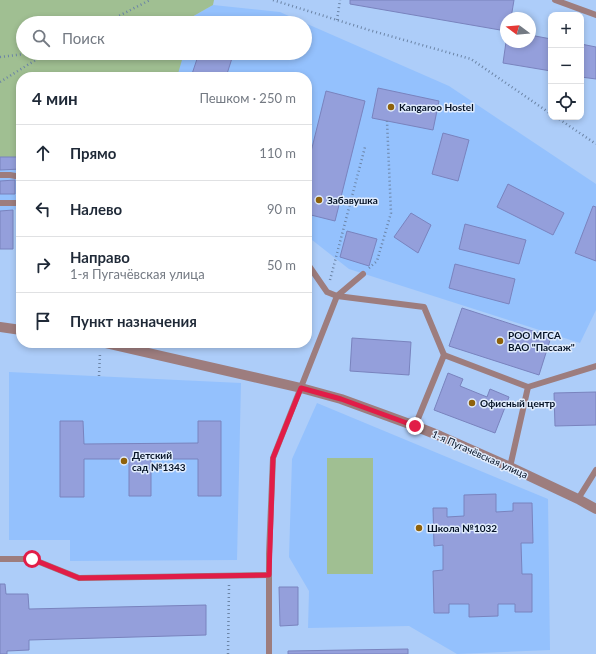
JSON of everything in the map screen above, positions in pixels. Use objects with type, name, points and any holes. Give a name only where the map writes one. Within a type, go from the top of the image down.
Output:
[{"type":"street","points":[[0,327],[16,329]]},
{"type":"street","name":"1-я Пугачёвская улица","points":[[111,348],[301,388],[341,399],[415,426],[510,467],[596,509]]},
{"type":"lane","points":[[555,0],[596,15]]},
{"type":"lane","points":[[0,175],[16,177]]},
{"type":"lane","points":[[0,203],[16,203]]},
{"type":"lane","points":[[312,270],[327,292],[337,296],[424,307],[444,355],[415,426]]},
{"type":"lane","points":[[269,654],[269,575],[273,458],[337,296],[363,274]]},
{"type":"lane","points":[[444,355],[528,387],[596,366]]},
{"type":"lane","points":[[510,467],[528,387]]},
{"type":"lane","points":[[578,499],[596,470]]},
{"type":"lane","points":[[0,559],[32,559],[79,578],[269,575]]},
{"type":"path","points":[[119,16],[150,0]]},
{"type":"path","points":[[273,0],[471,59],[548,112]]},
{"type":"path","points":[[337,20],[340,0]]},
{"type":"path","points":[[0,56],[16,55]]},
{"type":"path","points":[[17,72],[36,60]]},
{"type":"path","points":[[0,82],[16,72]]},
{"type":"path","points":[[560,120],[596,144]]},
{"type":"path","points":[[363,274],[377,262],[391,213],[386,121]]},
{"type":"path","points":[[327,292],[366,147]]},
{"type":"path","points":[[99,376],[102,348]]},
{"type":"path","points":[[228,654],[229,576]]},
{"type":"shaded area","points":[[213,5],[280,12],[289,16],[194,16]]},
{"type":"shaded area","points":[[312,26],[449,86],[596,184],[596,310],[580,343],[349,269],[312,240],[312,72],[154,72],[165,60],[312,60]]},
{"type":"shaded area","points":[[0,157],[16,157],[16,209],[0,211]]},
{"type":"shaded area","name":"Детский сад №1343","points":[[9,372],[241,383],[237,560],[70,561],[70,540],[9,540]]},
{"type":"shaded area","name":"Школа №1032","points":[[317,403],[548,499],[550,650],[457,654],[409,626],[308,628],[309,591],[289,557],[292,459]]},
{"type":"green space","points":[[0,0],[214,0],[213,5],[194,16],[16,16],[16,60],[182,60],[178,72],[16,72],[16,157],[0,157]]},
{"type":"green space","points":[[327,458],[373,458],[373,574],[327,574]]},
{"type":"building","points":[[350,0],[514,0],[512,12],[500,12],[500,30],[350,4]]},
{"type":"building","points":[[536,36],[548,38],[548,70],[503,63],[505,48],[536,48]]},
{"type":"building","points":[[584,45],[596,47],[596,79],[584,77]]},
{"type":"building","points":[[197,60],[231,60],[228,72],[193,72]]},
{"type":"building","points":[[378,88],[439,101],[433,130],[372,118]]},
{"type":"building","points":[[326,91],[365,101],[335,221],[312,215],[312,148]]},
{"type":"building","points":[[443,133],[469,140],[458,181],[432,174]]},
{"type":"building","points":[[0,157],[16,157],[16,169],[0,170]]},
{"type":"building","points":[[15,180],[15,194],[0,194],[0,181]]},
{"type":"building","points":[[508,184],[564,213],[553,235],[497,207]]},
{"type":"building","points":[[593,206],[596,207],[596,261],[575,253]]},
{"type":"building","points":[[13,210],[13,249],[0,249],[0,211]]},
{"type":"building","points":[[411,213],[431,225],[418,253],[394,237]]},
{"type":"building","points":[[465,224],[526,240],[519,264],[459,249]]},
{"type":"building","points":[[347,231],[377,239],[369,266],[340,257]]},
{"type":"building","points":[[455,264],[515,279],[509,304],[449,288]]},
{"type":"building","name":"РОО МГСА ВАО \"Пассаж\"","points":[[462,308],[551,337],[539,375],[449,346]]},
{"type":"building","points":[[352,338],[411,342],[409,375],[350,371]]},
{"type":"building","name":"Офисный центр","points":[[448,373],[463,379],[460,386],[487,397],[490,389],[509,397],[495,433],[434,410]]},
{"type":"building","points":[[596,392],[596,425],[555,426],[554,393]]},
{"type":"building","points":[[60,421],[83,421],[84,444],[198,443],[198,421],[221,421],[221,496],[198,496],[198,459],[151,459],[151,496],[129,496],[129,459],[84,459],[84,497],[60,497]]},
{"type":"building","points":[[496,494],[496,512],[513,511],[513,503],[532,503],[533,543],[521,543],[522,574],[532,574],[532,612],[515,612],[515,604],[498,604],[498,616],[469,617],[469,604],[449,604],[449,613],[434,613],[433,571],[443,570],[443,545],[434,546],[433,508],[447,508],[447,517],[464,516],[464,495]]},
{"type":"building","points":[[0,584],[5,584],[6,594],[28,594],[29,609],[206,605],[206,635],[29,640],[29,650],[7,651],[7,654],[0,654]]},
{"type":"building","points":[[279,587],[298,587],[298,625],[280,626]]},
{"type":"building","points":[[408,649],[408,654],[288,654],[288,651]]},
{"type":"place","name":"Kangaroo Hostel","points":[[391,107]]},
{"type":"place","name":"Забавушка","points":[[319,200]]},
{"type":"place","name":"РОО МГСА ВАО \"Пассаж\"","points":[[500,341]]},
{"type":"place","name":"Офисный центр","points":[[472,403]]},
{"type":"place","name":"Детский сад №1343","points":[[124,461]]},
{"type":"place","name":"Школа №1032","points":[[419,528]]},
{"type":"route","points":[[32,559],[79,578],[269,575],[273,458],[301,388],[341,399],[415,426]]}]
